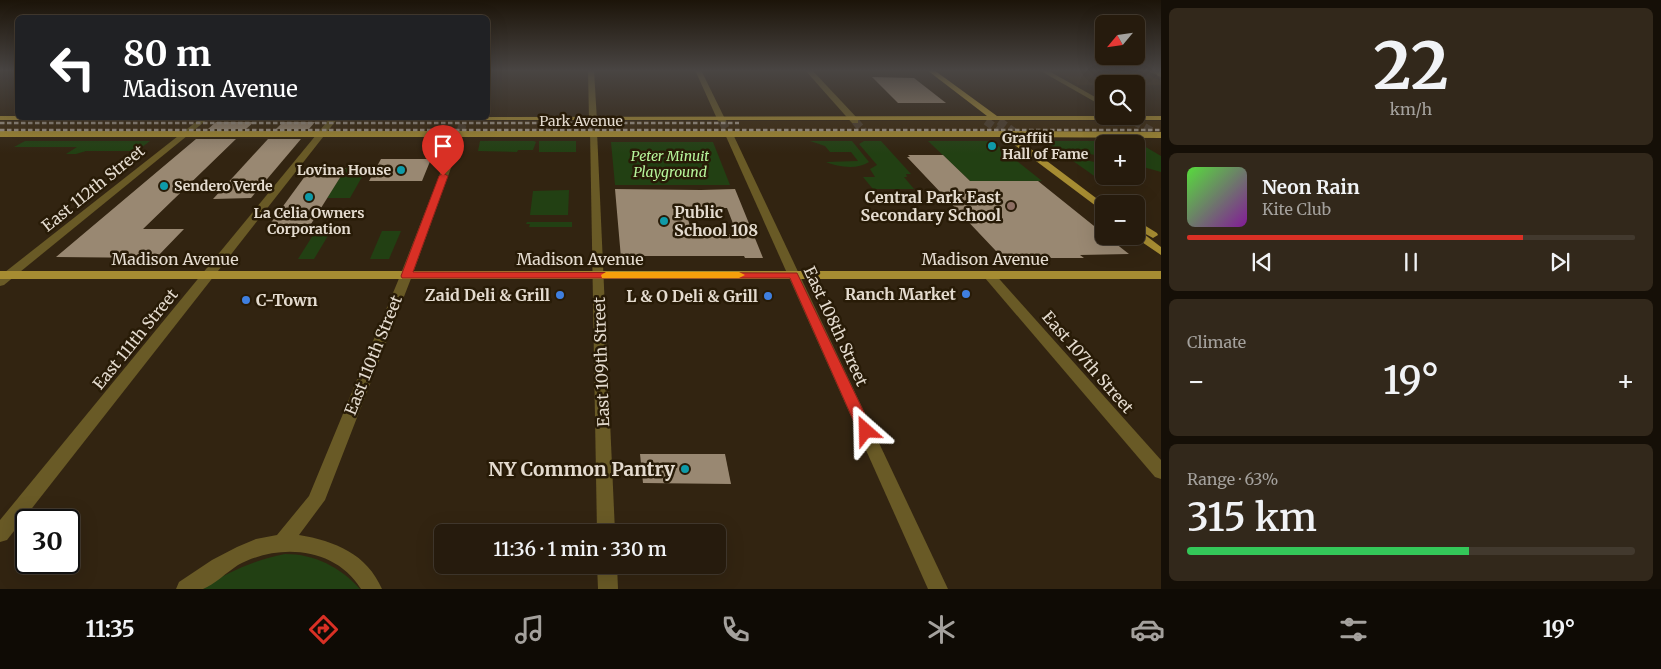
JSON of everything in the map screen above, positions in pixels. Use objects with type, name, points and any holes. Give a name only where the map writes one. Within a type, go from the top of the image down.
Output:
[{"type":"main road","points":[[956,97],[985,119]]},
{"type":"main road","points":[[968,97],[997,119]]},
{"type":"main road","name":"Park Avenue","points":[[0,118],[15,118]]},
{"type":"main road","name":"Park Avenue","points":[[1145,118],[1161,118]]},
{"type":"main road","name":"Park Avenue","points":[[483,120],[593,126],[725,126],[854,120],[1095,119]]},
{"type":"main road","name":"Park Avenue","points":[[0,134],[320,135],[459,133],[593,126],[725,126],[1010,133],[1157,134]]},
{"type":"main road","points":[[1010,133],[1097,195]]},
{"type":"main road","points":[[1010,133],[1095,202]]},
{"type":"main road","points":[[1145,229],[1161,241]]},
{"type":"main road","points":[[1145,240],[1161,252]]},
{"type":"main road","name":"Madison Avenue","points":[[3,277],[208,275],[1161,275]]},
{"type":"street","name":"East 109th Street","points":[[592,97],[606,524]]},
{"type":"street","name":"East 108th Street","points":[[711,97],[938,589]]},
{"type":"street","points":[[833,97],[854,120]]},
{"type":"street","name":"East 112th Street","points":[[3,277],[202,120]]},
{"type":"street","name":"East 111th Street","points":[[0,534],[332,120]]},
{"type":"street","name":"East 110th Street","points":[[282,542],[316,500],[406,276],[459,133]]},
{"type":"street","name":"East 107th Street","points":[[989,275],[1161,472]]},
{"type":"street","points":[[186,589],[208,573],[237,557],[254,549],[282,542],[315,547],[341,555],[360,570],[372,589]]},
{"type":"street","points":[[607,574],[608,589]]},
{"type":"shaded area","points":[[0,121],[1095,121],[1095,125],[1145,125],[1145,121],[1161,121],[1161,132],[0,132]]},
{"type":"green space","points":[[25,141],[150,141],[137,151],[86,151],[66,154],[77,147],[14,147]]},
{"type":"green space","points":[[480,141],[536,142],[533,150],[518,150],[517,152],[478,151]]},
{"type":"green space","points":[[539,141],[576,141],[576,152],[539,152]]},
{"type":"green space","points":[[810,141],[852,141],[869,162],[853,167],[831,164],[826,162],[858,161],[851,152],[830,152],[825,146]]},
{"type":"green space","points":[[864,141],[881,141],[911,174],[906,174],[907,177],[904,177],[914,189],[873,189],[863,177],[875,177],[870,169],[877,165],[859,144]]},
{"type":"green space","points":[[928,141],[992,141],[1042,181],[970,181]]},
{"type":"green space","points":[[1052,141],[1095,141],[1095,155],[1081,152],[1076,158],[1095,162],[1095,176],[1049,144]]},
{"type":"green space","name":"Peter Minuit Playground","points":[[611,142],[713,142],[730,185],[615,185]]},
{"type":"green space","points":[[1145,147],[1161,156],[1161,172],[1145,168]]},
{"type":"green space","points":[[346,168],[367,168],[350,198],[327,198]]},
{"type":"green space","points":[[569,190],[568,215],[530,215],[533,191]]},
{"type":"green space","points":[[527,222],[572,222],[572,227],[529,227],[530,224],[526,224]]},
{"type":"green space","points":[[320,224],[335,224],[314,259],[298,259]]},
{"type":"green space","points":[[382,231],[401,231],[389,259],[370,259]]},
{"type":"green space","points":[[285,554],[307,556],[326,563],[344,574],[360,589],[200,589],[241,568]]},
{"type":"building","points":[[892,97],[939,97],[946,103],[898,103]]},
{"type":"building","points":[[216,122],[254,122],[246,129],[208,129]]},
{"type":"building","points":[[283,122],[315,122],[309,129],[276,129]]},
{"type":"building","name":"Sendero Verde","points":[[196,139],[236,139],[143,229],[184,229],[156,258],[56,257]]},
{"type":"building","name":"Sendero Verde","points":[[268,139],[301,139],[251,198],[213,199]]},
{"type":"building","name":"Central Park East Secondary School","points":[[908,155],[943,155],[970,181],[1038,181],[1095,227],[1095,245],[1118,245],[1129,254],[1080,255],[1084,258],[1051,258],[1048,255],[1003,255],[1000,251],[996,251],[907,157],[910,157]]},
{"type":"building","name":"Lovina House","points":[[381,159],[431,159],[422,181],[369,181]]},
{"type":"building","name":"La Celia Owners Corporation","points":[[311,168],[346,168],[311,224],[270,224]]},
{"type":"building","name":"Public School 108","points":[[615,189],[735,189],[763,258],[745,258],[744,256],[639,256],[639,258],[621,258]],"holes":[[[685,208],[727,208],[737,234],[692,234]]]},
{"type":"building","name":"NY Common Pantry","points":[[640,454],[725,454],[731,484],[643,483]]},
{"type":"tunnel","points":[[460,132],[464,121]]},
{"type":"tunnel","points":[[593,121],[593,131]]},
{"type":"tunnel","points":[[722,121],[728,132]]},
{"type":"tunnel","points":[[855,121],[866,134]]},
{"type":"tunnel","points":[[986,121],[1001,132]]},
{"type":"tunnel","points":[[999,121],[1014,132]]},
{"type":"tunnel","points":[[1141,125],[1153,132]]},
{"type":"railway","points":[[0,123],[739,123]]},
{"type":"railway","points":[[0,130],[1161,130]]},
{"type":"slow traffic","points":[[606,275],[739,275]]},
{"type":"place","name":"Graffiti Hall of Fame","points":[[992,146]]},
{"type":"place","name":"Lovina House","points":[[401,170]]},
{"type":"place","name":"Sendero Verde","points":[[164,186]]},
{"type":"place","name":"La Celia Owners Corporation","points":[[309,197]]},
{"type":"place","name":"Central Park East Secondary School","points":[[1011,206]]},
{"type":"place","name":"Public School 108","points":[[664,221]]},
{"type":"place","name":"Ranch Market","points":[[966,294]]},
{"type":"place","name":"Zaid Deli & Grill","points":[[560,295]]},
{"type":"place","name":"L & O Deli & Grill","points":[[768,296]]},
{"type":"place","name":"C-Town","points":[[246,300]]},
{"type":"place","name":"NY Common Pantry","points":[[685,469]]},
{"type":"route","points":[[443,176],[406,276],[794,275],[866,431]]}]
